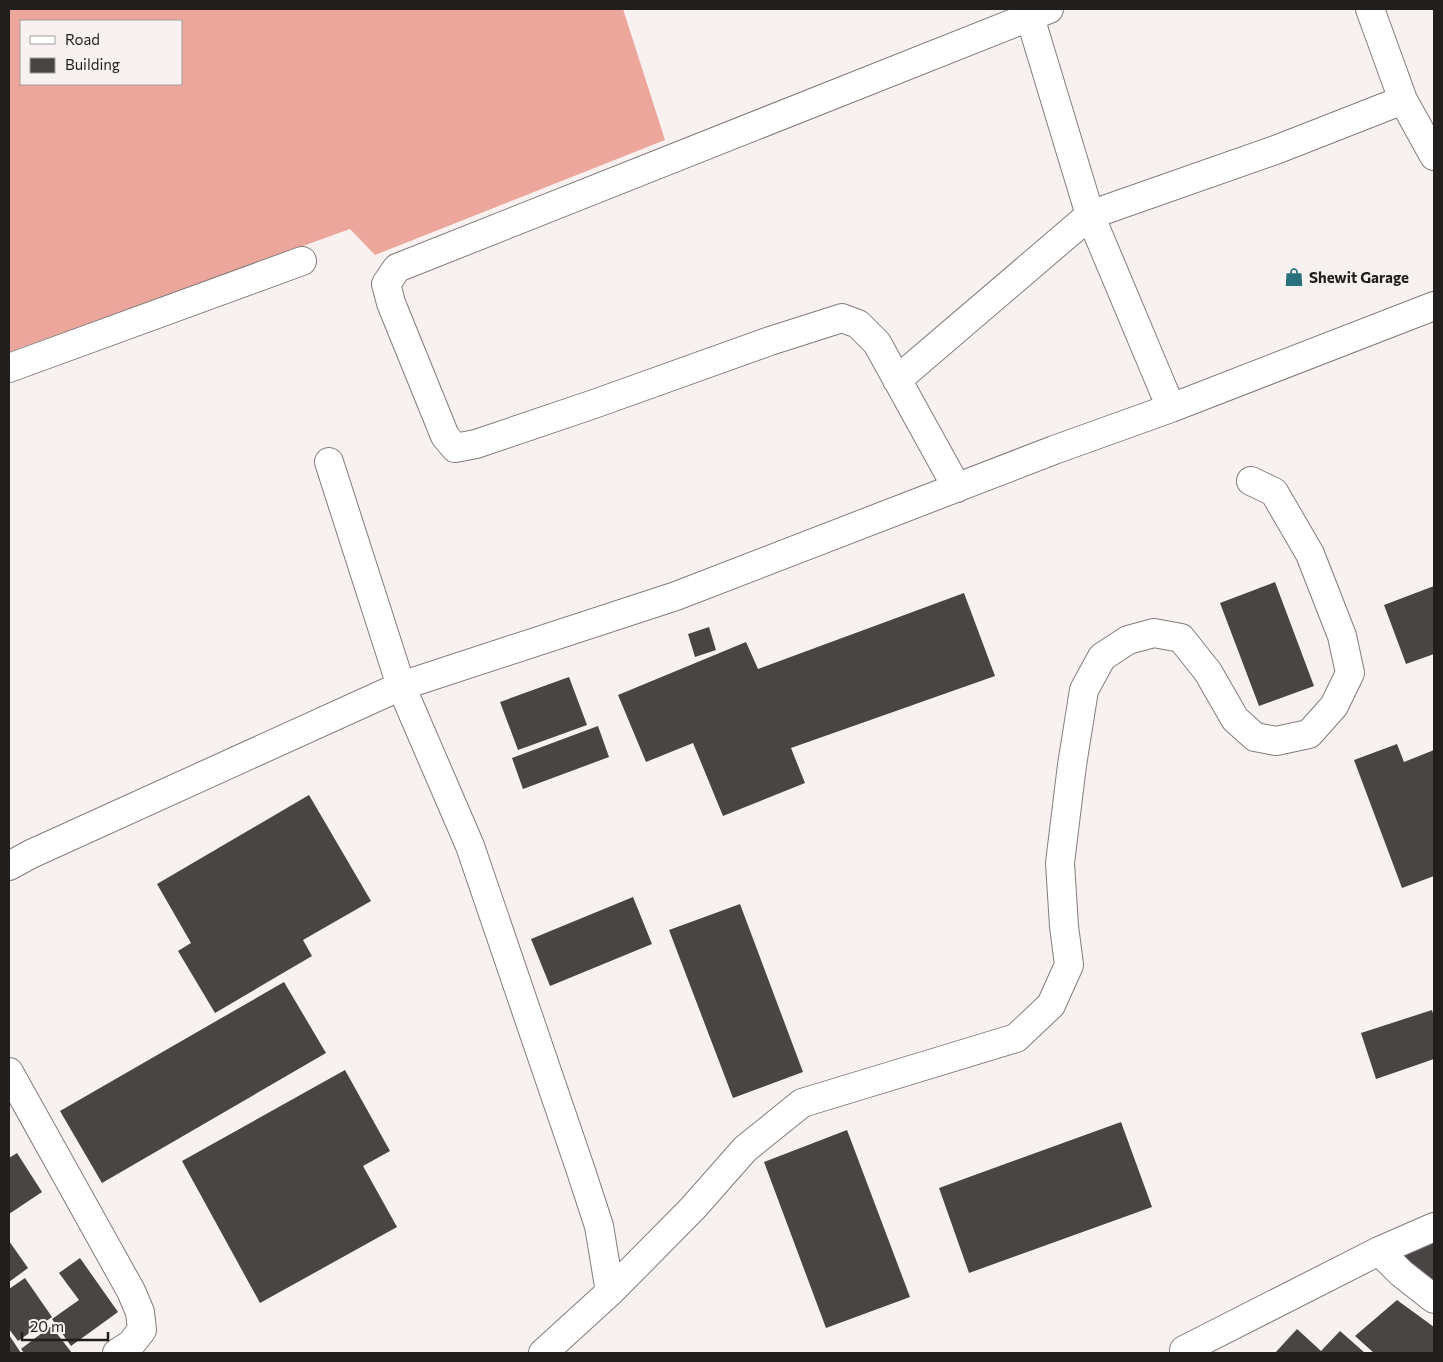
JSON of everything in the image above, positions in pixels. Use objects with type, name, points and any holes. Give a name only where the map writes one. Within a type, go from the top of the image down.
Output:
[{"type":"street","points":[[1370,9],[1403,100],[1434,156]]},
{"type":"street","points":[[957,488],[877,343],[858,324],[842,318],[770,341],[485,441],[455,448],[445,436],[391,303],[386,284],[397,268],[1040,13],[1090,215],[1172,408]]},
{"type":"street","points":[[897,380],[1090,215],[1278,149],[1403,100]]},
{"type":"street","points":[[9,368],[302,260]]},
{"type":"street","points":[[9,866],[31,854],[400,686],[676,596],[1054,450],[1172,408],[1434,306]]},
{"type":"street","points":[[329,462],[400,686],[470,846],[599,1226],[610,1292]]},
{"type":"street","points":[[543,1353],[610,1292],[692,1208],[745,1149],[802,1103],[1016,1038],[1051,1005],[1069,965],[1064,926],[1060,863],[1072,765],[1084,690],[1102,657],[1128,640],[1154,633],[1181,638],[1208,672],[1235,719],[1255,736],[1276,741],[1309,734],[1334,706],[1350,672],[1342,636],[1310,554],[1274,492],[1251,481]]},
{"type":"street","points":[[9,1072],[131,1291],[140,1312],[142,1330],[131,1344],[117,1353]]},
{"type":"street","points":[[1182,1352],[1379,1251],[1434,1227]]},
{"type":"street","points":[[1379,1251],[1434,1299]]},
{"type":"shaded area","points":[[9,9],[623,9],[665,140],[375,255],[350,229],[9,352]]},
{"type":"building","points":[[1275,582],[1314,686],[1259,706],[1220,603]]},
{"type":"building","points":[[1434,586],[1434,654],[1406,664],[1384,605]]},
{"type":"building","points":[[964,593],[995,676],[791,748],[805,783],[723,816],[693,743],[646,762],[618,695],[746,642],[758,669]]},
{"type":"building","points":[[709,627],[716,650],[695,657],[688,634]]},
{"type":"building","points":[[569,677],[587,725],[518,750],[500,702]]},
{"type":"building","points":[[598,726],[609,757],[523,789],[512,758]]},
{"type":"building","points":[[1397,744],[1404,762],[1434,750],[1434,876],[1402,888],[1354,760]]},
{"type":"building","points":[[309,795],[371,901],[303,940],[312,956],[215,1013],[178,951],[191,943],[157,884]]},
{"type":"building","points":[[633,897],[652,944],[550,986],[531,939]]},
{"type":"building","points":[[740,904],[803,1072],[733,1098],[669,930]]},
{"type":"building","points":[[284,982],[326,1053],[102,1183],[60,1111]]},
{"type":"building","points":[[1432,1010],[1434,1017],[1434,1059],[1376,1079],[1361,1033]]},
{"type":"building","points":[[345,1070],[390,1151],[363,1166],[397,1227],[260,1303],[182,1161]]},
{"type":"building","points":[[1121,1122],[1152,1207],[969,1273],[939,1188]]},
{"type":"building","points":[[847,1130],[910,1297],[826,1328],[764,1162]]},
{"type":"building","points":[[17,1153],[42,1192],[9,1214],[9,1158]]},
{"type":"building","points":[[9,1241],[28,1268],[9,1282]]},
{"type":"building","points":[[1434,1241],[1434,1283],[1396,1256]]},
{"type":"building","points":[[80,1258],[118,1312],[71,1346],[52,1319],[79,1300],[59,1273]]},
{"type":"building","points":[[25,1278],[52,1317],[18,1341],[9,1329],[9,1289]]},
{"type":"building","points":[[1397,1300],[1434,1327],[1434,1353],[1374,1353],[1355,1336]]},
{"type":"building","points":[[51,1326],[72,1353],[24,1353],[21,1349]]},
{"type":"building","points":[[1297,1329],[1321,1351],[1340,1331],[1365,1353],[1275,1353]]},
{"type":"building","points":[[9,1335],[21,1353],[9,1353]]},
{"type":"place","name":"Shewit Garage","points":[[1294,277]]}]
